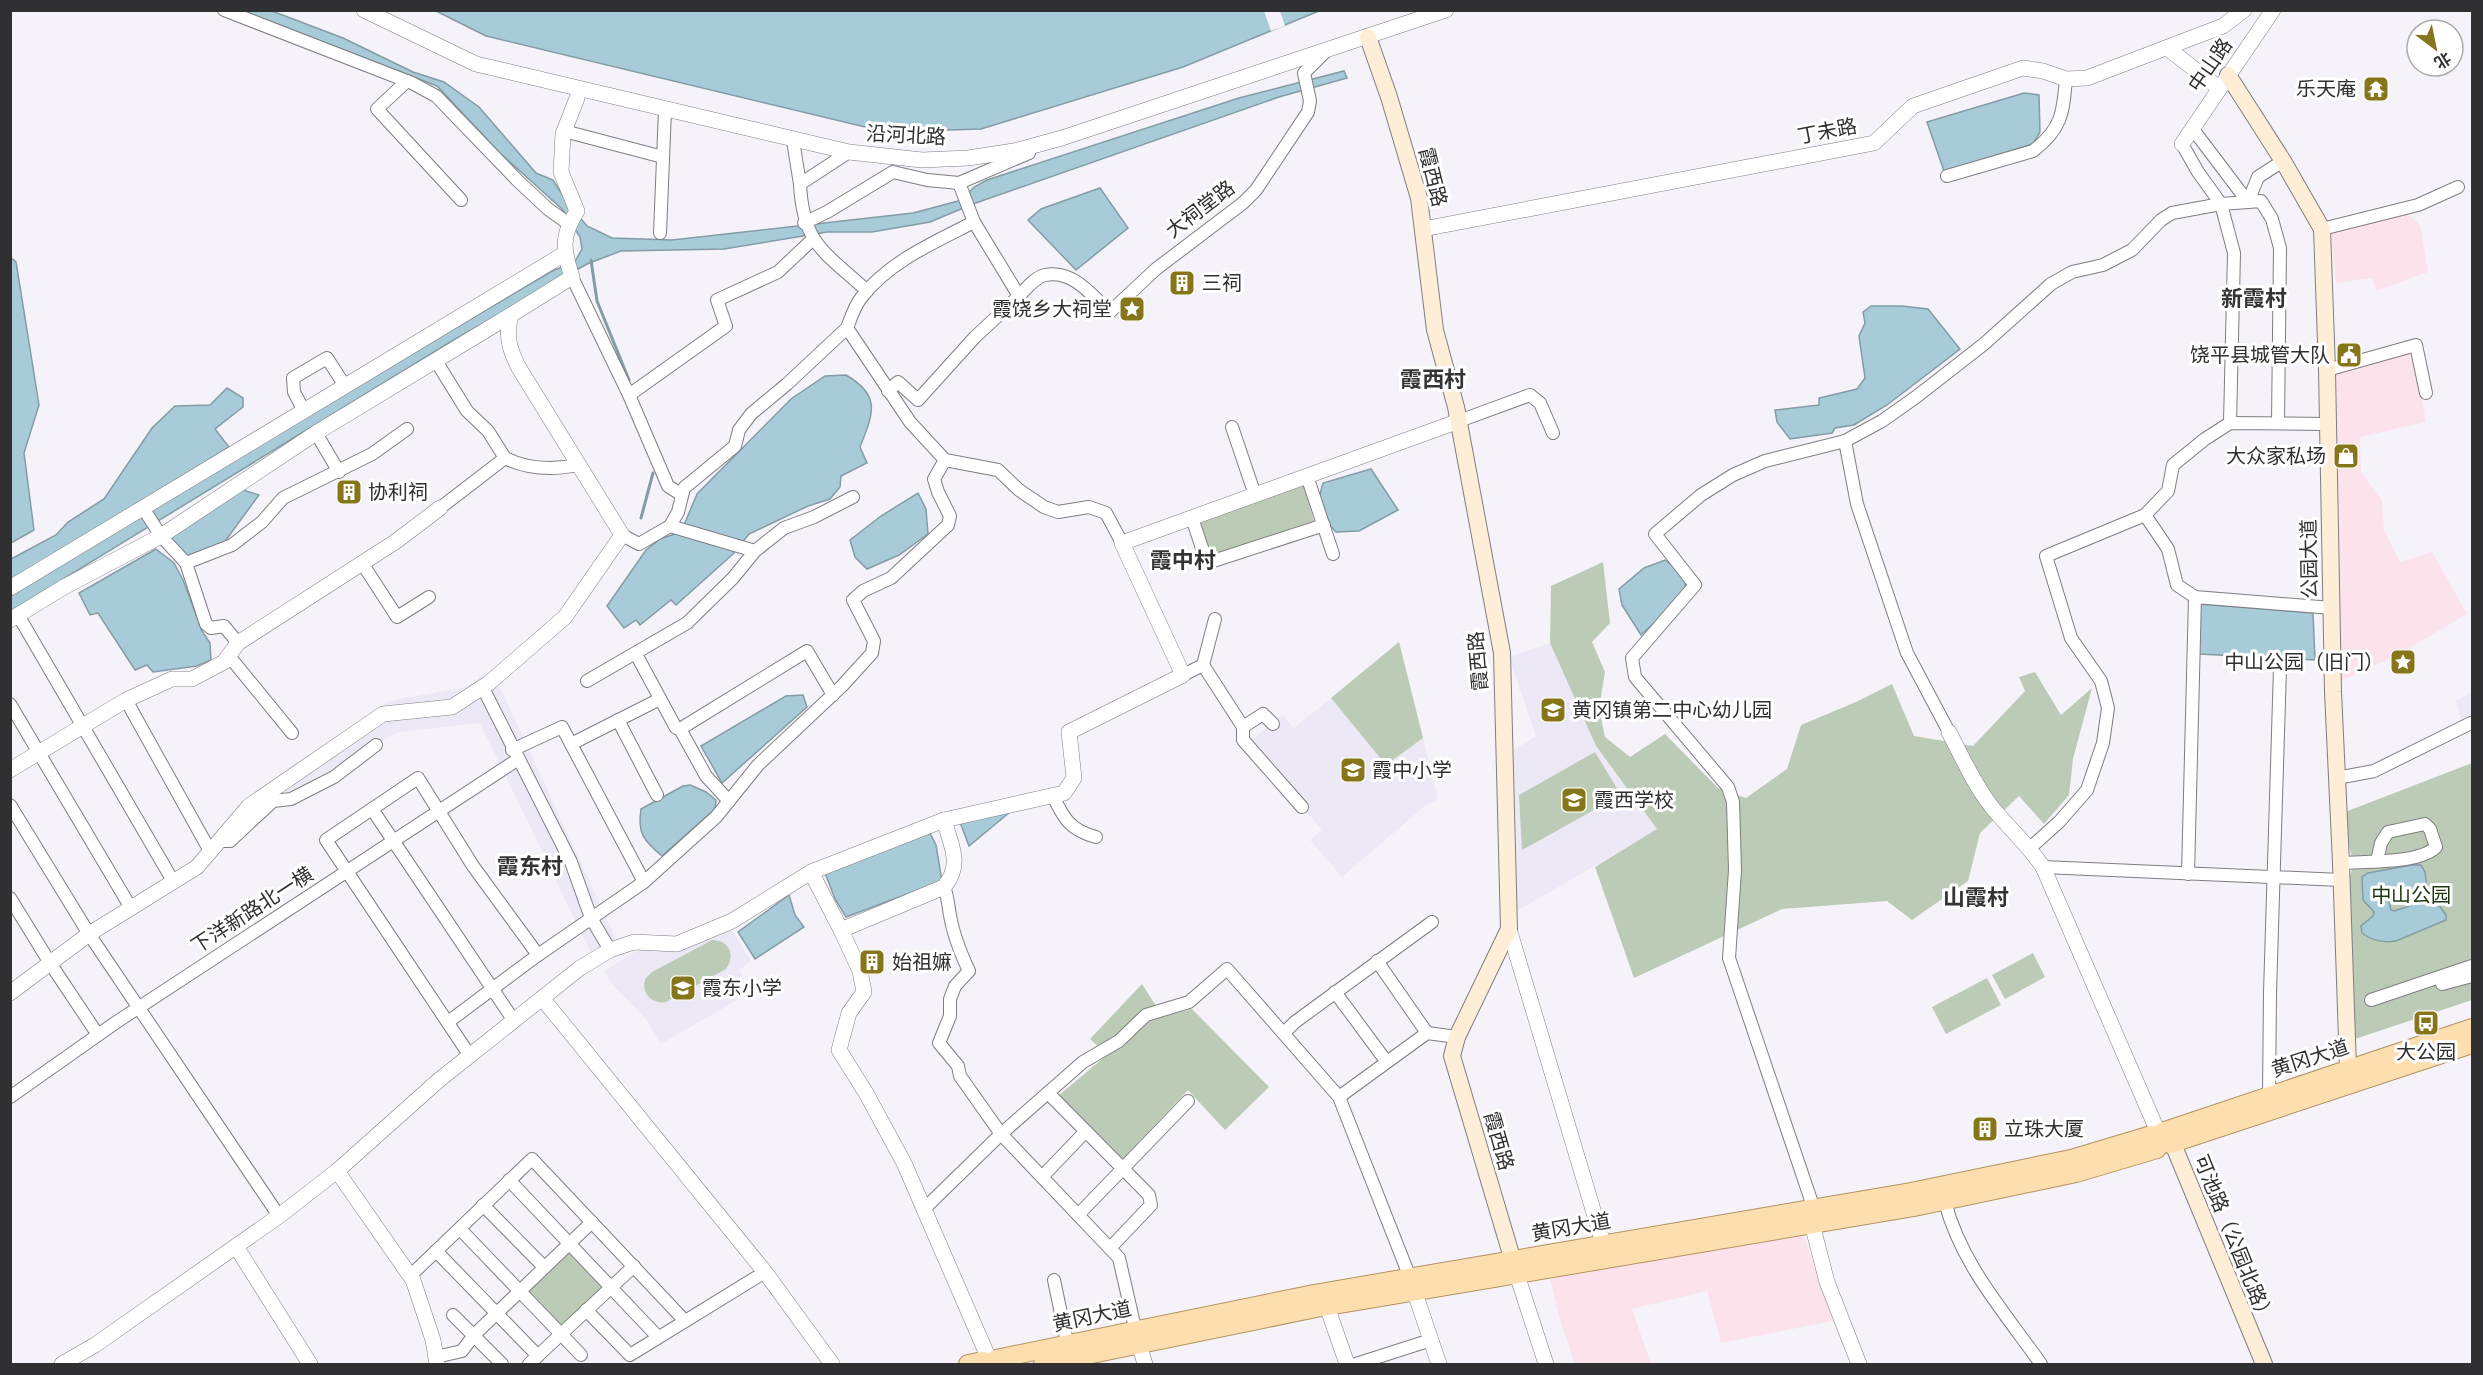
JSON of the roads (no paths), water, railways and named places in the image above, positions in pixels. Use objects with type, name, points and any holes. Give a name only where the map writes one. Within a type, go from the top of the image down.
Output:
[{"type":"main road","name":"霞西路","points":[[1368,37],[1389,97],[1419,198],[1436,330],[1459,421],[1502,653],[1509,929],[1457,1037],[1452,1056],[1517,1275]]},
{"type":"main road","name":"公园大道","points":[[2223,82],[2283,161],[2322,229],[2337,778],[2348,1068]]},
{"type":"main road","name":"黄冈大道","points":[[1043,1365],[1316,1308],[1914,1207],[2076,1173],[2161,1137],[2472,1028]]},
{"type":"main road","name":"黄冈大道","points":[[985,1362],[1314,1294],[1911,1192],[2071,1159],[2161,1137],[2472,1044]]},
{"type":"main road","name":"可池路（公园北路）","points":[[2161,1137],[2253,1365]]},
{"type":"main road","name":"可池路（公园北路）","points":[[2161,1137],[2264,1365]]},
{"type":"street","points":[[224,10],[407,81],[436,96],[548,209],[573,217]]},
{"type":"street","name":"沿河北路","points":[[364,10],[476,64],[793,141],[849,152],[922,160],[968,158],[1014,151],[1062,138],[1446,10]]},
{"type":"street","name":"丁未路","points":[[1423,229],[1874,143],[1913,106],[2024,68],[2043,70],[2066,79],[2087,78],[2223,26],[2244,10]]},
{"type":"street","name":"中山路","points":[[2182,144],[2273,10]]},
{"type":"street","points":[[2167,48],[2223,82]]},
{"type":"street","name":"大祠堂路","points":[[1019,296],[1034,281],[1044,275],[1061,275],[1075,280],[1110,312],[1156,269],[1243,204],[1256,190],[1308,112],[1310,101],[1305,73],[1325,52]]},
{"type":"street","points":[[1947,176],[2033,151],[2054,130],[2063,112],[2066,79]]},
{"type":"street","points":[[407,81],[377,109],[461,200]]},
{"type":"street","points":[[577,98],[564,131],[561,172],[573,217],[565,234],[564,254],[572,278],[629,395],[668,486],[682,495]]},
{"type":"street","points":[[660,233],[665,110]]},
{"type":"street","points":[[2192,128],[2248,202]]},
{"type":"street","points":[[564,131],[663,157]]},
{"type":"street","points":[[629,395],[726,326],[717,300],[778,272],[808,231],[827,212],[893,172],[927,180],[959,183],[1062,138]]},
{"type":"street","points":[[793,141],[808,231],[867,291]]},
{"type":"street","points":[[2182,144],[2198,172],[2221,204],[2234,253],[2230,423]]},
{"type":"street","points":[[800,184],[849,152]]},
{"type":"street","points":[[2248,202],[2258,177],[2283,161]]},
{"type":"street","points":[[888,391],[898,382],[918,400],[975,337],[1019,296],[974,222],[959,183]]},
{"type":"street","points":[[2322,229],[2418,205],[2458,187]]},
{"type":"street","points":[[1813,1206],[1729,958],[1735,870],[1734,815],[1728,787],[1635,677],[1632,658],[1695,585],[1655,534],[1701,495],[1733,475],[1765,461],[1845,441],[1882,421],[1984,344],[2051,284],[2072,272],[2103,265],[2132,250],[2161,220],[2172,213],[2221,204],[2261,201],[2272,219],[2280,248],[2278,423]]},
{"type":"street","points":[[511,315],[508,334],[510,350],[622,535],[639,544],[670,526],[678,512],[684,488],[735,446],[739,430],[751,414],[847,328],[859,300],[867,291],[895,267],[923,248],[974,222]]},
{"type":"street","points":[[10,588],[564,254]]},
{"type":"street","points":[[173,881],[82,726],[14,617],[64,587],[160,536],[316,433],[572,278]]},
{"type":"street","points":[[847,328],[917,431],[945,460],[998,470],[1019,490],[1044,507],[1058,512],[1089,507],[1106,513],[1183,675]]},
{"type":"street","points":[[2327,370],[2416,345],[2426,393]]},
{"type":"street","points":[[304,411],[294,393],[293,378],[327,358],[345,386]]},
{"type":"street","points":[[436,361],[467,411],[488,431],[505,458],[520,465],[555,469],[578,465]]},
{"type":"street","points":[[1122,543],[1530,395],[1540,403],[1552,433]]},
{"type":"street","points":[[2030,848],[2059,822],[2087,790],[2103,743],[2108,708],[2101,681],[2071,638],[2046,556],[2145,515],[2168,491],[2173,465],[2205,439],[2230,423],[2327,424]]},
{"type":"street","points":[[1232,427],[1255,495]]},
{"type":"street","points":[[186,563],[231,545],[262,522],[283,498],[372,454],[407,429]]},
{"type":"street","points":[[316,433],[339,472]]},
{"type":"street","points":[[1845,441],[1857,504],[1907,653],[1990,805],[2030,848],[2043,867],[2161,1137]]},
{"type":"street","points":[[10,770],[126,700],[172,680],[192,679],[224,662],[238,643],[395,542],[505,458]]},
{"type":"street","points":[[448,1022],[538,955],[644,882],[716,817],[758,765],[833,695],[872,653],[874,641],[853,600],[862,591],[891,578],[948,525],[950,516],[934,479],[945,460]]},
{"type":"street","points":[[1307,476],[1334,554]]},
{"type":"street","points":[[587,681],[687,623],[733,578],[755,551],[784,528],[814,517],[853,497]]},
{"type":"street","points":[[142,508],[160,536],[186,563],[206,624],[211,628],[224,626],[238,643]]},
{"type":"street","points":[[2145,515],[2168,549],[2177,585],[2195,597],[2332,608]]},
{"type":"street","points":[[1192,518],[1207,562],[1324,525]]},
{"type":"street","points":[[670,526],[755,551]]},
{"type":"street","points":[[10,993],[89,934],[197,867],[249,806],[382,714],[452,707],[483,688],[565,617],[622,535]]},
{"type":"street","points":[[362,563],[397,617],[429,597]]},
{"type":"street","points":[[2187,874],[2195,597]]},
{"type":"street","points":[[1215,620],[1203,665],[1243,727],[1243,740],[1302,807]]},
{"type":"street","points":[[680,729],[807,651],[833,695]]},
{"type":"street","points":[[636,654],[676,728],[680,729],[706,776],[729,801]]},
{"type":"street","points":[[229,656],[292,733]]},
{"type":"street","points":[[66,1364],[237,1248],[279,1216],[337,1171],[439,1080],[580,968],[610,950],[634,942],[677,944],[732,921],[810,872],[944,820],[1065,793],[1074,778],[1069,732],[1203,665]]},
{"type":"street","points":[[2269,1095],[2280,668]]},
{"type":"street","points":[[483,688],[515,755],[572,862],[591,918],[610,950]]},
{"type":"street","points":[[644,882],[571,744],[660,699]]},
{"type":"street","points":[[126,700],[215,846]]},
{"type":"street","points":[[10,704],[131,908]]},
{"type":"street","points":[[1243,727],[1263,714],[1273,724]]},
{"type":"street","points":[[618,720],[657,795]]},
{"type":"street","points":[[2337,778],[2374,771],[2471,723]]},
{"type":"street","name":"下洋新路北一横","points":[[10,1096],[138,1008],[439,811],[515,755],[558,728],[562,727],[571,744]]},
{"type":"street","points":[[215,846],[230,841],[273,801],[291,799],[334,777],[376,745]]},
{"type":"street","points":[[470,1056],[326,840],[418,778],[473,866],[538,955]]},
{"type":"street","points":[[1053,796],[1071,826],[1079,832],[1096,837]]},
{"type":"street","points":[[10,805],[89,934],[279,1216]]},
{"type":"street","points":[[372,809],[514,1021]]},
{"type":"street","points":[[841,930],[944,887],[951,878],[956,863],[944,820]]},
{"type":"street","points":[[2341,863],[2377,861],[2427,855],[2436,847],[2430,829],[2425,824],[2388,832],[2380,843],[2377,861]]},
{"type":"street","points":[[2043,867],[2342,880]]},
{"type":"street","points":[[810,872],[860,971],[864,992],[849,1013],[839,1050],[866,1093],[904,1163],[985,1362]]},
{"type":"street","points":[[944,887],[950,902],[950,915],[969,971],[955,986],[950,999],[950,1016],[939,1043],[958,1066],[960,1076],[1002,1134],[1119,1258],[1135,1328]]},
{"type":"street","points":[[10,898],[98,1035]]},
{"type":"street","points":[[1284,1033],[1335,992],[1432,922]]},
{"type":"street","points":[[1509,929],[1603,1244]]},
{"type":"street","points":[[1377,961],[1427,1033]]},
{"type":"street","points":[[2371,1000],[2472,966]]},
{"type":"street","points":[[924,1209],[1002,1134],[1083,1062],[1119,1041],[1146,1015],[1190,1002],[1227,969],[1339,1097],[1409,1275]]},
{"type":"street","points":[[2415,985],[2432,987],[2472,976]]},
{"type":"street","points":[[1335,992],[1386,1062]]},
{"type":"street","points":[[542,998],[765,1272],[832,1365]]},
{"type":"street","points":[[1339,1097],[1427,1033],[1457,1037]]},
{"type":"street","points":[[1048,1093],[1149,1195],[1151,1205],[1111,1247]]},
{"type":"street","points":[[1078,1215],[1188,1101]]},
{"type":"street","points":[[1042,1177],[1085,1132]]},
{"type":"street","points":[[410,1276],[532,1159],[685,1321]]},
{"type":"street","points":[[337,1171],[410,1276],[433,1340],[436,1361],[462,1351],[474,1335],[592,1222]]},
{"type":"street","points":[[509,1180],[658,1337]]},
{"type":"street","points":[[1945,1202],[1950,1224],[1968,1262],[2041,1365]]},
{"type":"street","points":[[483,1205],[544,1267]]},
{"type":"street","points":[[1812,1224],[1827,1282],[1858,1365]]},
{"type":"street","points":[[460,1229],[582,1355]]},
{"type":"street","points":[[237,1248],[310,1365]]},
{"type":"street","points":[[436,1251],[497,1313],[534,1360],[634,1266]]},
{"type":"street","points":[[586,1310],[630,1355],[765,1272]]},
{"type":"street","points":[[1517,1275],[1546,1365]]},
{"type":"street","points":[[1054,1280],[1067,1342]]},
{"type":"street","points":[[1323,1292],[1347,1365]]},
{"type":"street","points":[[1415,1293],[1439,1365]]},
{"type":"street","points":[[453,1315],[502,1365]]},
{"type":"street","points":[[1356,1365],[1431,1340]]},
{"type":"street","points":[[1140,1347],[1145,1365]]},
{"type":"water","points":[[244,11],[272,11],[343,38],[413,72],[444,82],[479,107],[536,173],[553,180],[567,202],[587,226],[612,238],[672,240],[913,213],[962,200],[974,187],[987,180],[1239,98],[1344,71],[1347,78],[1279,97],[973,204],[930,222],[872,232],[827,232],[724,249],[621,251],[587,264],[452,341],[11,611],[11,596],[368,379],[554,270],[574,263],[582,249],[580,237],[562,209],[500,153],[437,86]]},
{"type":"water","points":[[436,11],[1319,11],[1183,67],[981,129],[886,132],[486,36]]},
{"type":"water","points":[[2024,93],[2039,95],[2040,132],[2033,144],[1944,171],[1927,122]]},
{"type":"water","points":[[1100,188],[1128,228],[1076,270],[1028,220],[1041,209]]},
{"type":"water","points":[[10,257],[16,262],[39,405],[24,453],[34,530],[11,543]]},
{"type":"water","points":[[1871,306],[1928,309],[1960,349],[1887,405],[1854,425],[1835,428],[1832,433],[1790,439],[1777,422],[1775,410],[1819,405],[1819,398],[1857,389],[1865,378],[1859,336],[1865,323],[1863,312]]},
{"type":"water","points":[[846,375],[865,390],[870,398],[871,415],[860,447],[867,463],[841,476],[840,487],[830,499],[808,506],[749,534],[733,554],[676,605],[671,600],[640,625],[636,620],[624,628],[607,606],[646,550],[660,539],[681,532],[697,494],[791,399],[825,376]]},
{"type":"water","points":[[227,388],[243,398],[243,407],[215,429],[229,447],[11,583],[11,559],[56,535],[68,522],[104,499],[152,428],[175,406],[210,405]]},
{"type":"water","points":[[1371,469],[1398,510],[1359,531],[1336,532],[1326,520],[1321,509],[1320,498],[1323,483]]},
{"type":"water","points":[[236,488],[259,495],[223,544],[186,557],[168,539]]},
{"type":"water","points":[[918,493],[926,509],[928,534],[899,555],[867,569],[855,557],[850,540],[881,516]]},
{"type":"water","points":[[156,549],[174,563],[183,580],[202,631],[210,643],[211,660],[197,666],[153,672],[147,665],[135,670],[98,613],[90,615],[79,593]]},
{"type":"water","points":[[1665,560],[1686,581],[1685,588],[1661,617],[1641,635],[1622,605],[1619,589],[1644,568]]},
{"type":"water","points":[[2200,604],[2313,613],[2315,660],[2199,654]]},
{"type":"water","points":[[803,695],[807,707],[722,783],[701,746],[786,696]]},
{"type":"water","points":[[690,785],[706,792],[716,800],[715,809],[662,856],[643,836],[640,824],[641,809],[683,786]]},
{"type":"water","points":[[1010,812],[969,846],[960,822]]},
{"type":"water","points":[[930,833],[936,845],[942,881],[846,917],[835,899],[825,873]]},
{"type":"water","points":[[2421,865],[2425,872],[2427,889],[2446,915],[2446,920],[2396,941],[2378,941],[2366,936],[2362,933],[2361,926],[2373,916],[2374,912],[2363,900],[2362,877],[2368,873]],"holes":[[[2406,889],[2410,906],[2391,910],[2387,893],[2390,890]]]},
{"type":"water","points":[[789,895],[795,915],[804,927],[755,959],[738,932]]},
{"type":"waterway","points":[[591,260],[597,301],[629,380]]},
{"type":"waterway","points":[[641,518],[653,473]]},
{"type":"place","name":"乐天庵","points":[[2376,89]]},
{"type":"place","name":"三祠","points":[[1182,283]]},
{"type":"place","name":"霞饶乡大祠堂","points":[[1132,309]]},
{"type":"place","name":"饶平县城管大队","points":[[2349,355]]},
{"type":"place","name":"大众家私场","points":[[2346,456]]},
{"type":"place","name":"协利祠","points":[[349,492]]},
{"type":"place","name":"中山公园（旧门）","points":[[2403,662]]},
{"type":"place","name":"黄冈镇第二中心幼儿园","points":[[1553,710]]},
{"type":"place","name":"霞中小学","points":[[1353,770]]},
{"type":"place","name":"霞西学校","points":[[1574,800]]},
{"type":"place","name":"始祖嫲","points":[[872,962]]},
{"type":"place","name":"霞东小学","points":[[683,988]]},
{"type":"place","name":"大公园","points":[[2426,1023]]},
{"type":"place","name":"立珠大厦","points":[[1985,1129]]},
{"type":"district","name":"新霞村","points":[[2254,298]]},
{"type":"district","name":"霞西村","points":[[1433,379]]},
{"type":"district","name":"霞中村","points":[[1183,560]]},
{"type":"district","name":"霞东村","points":[[530,866]]},
{"type":"district","name":"山霞村","points":[[1976,897]]},
{"type":"park label","name":"中山公园","points":[[2411,895]]}]
